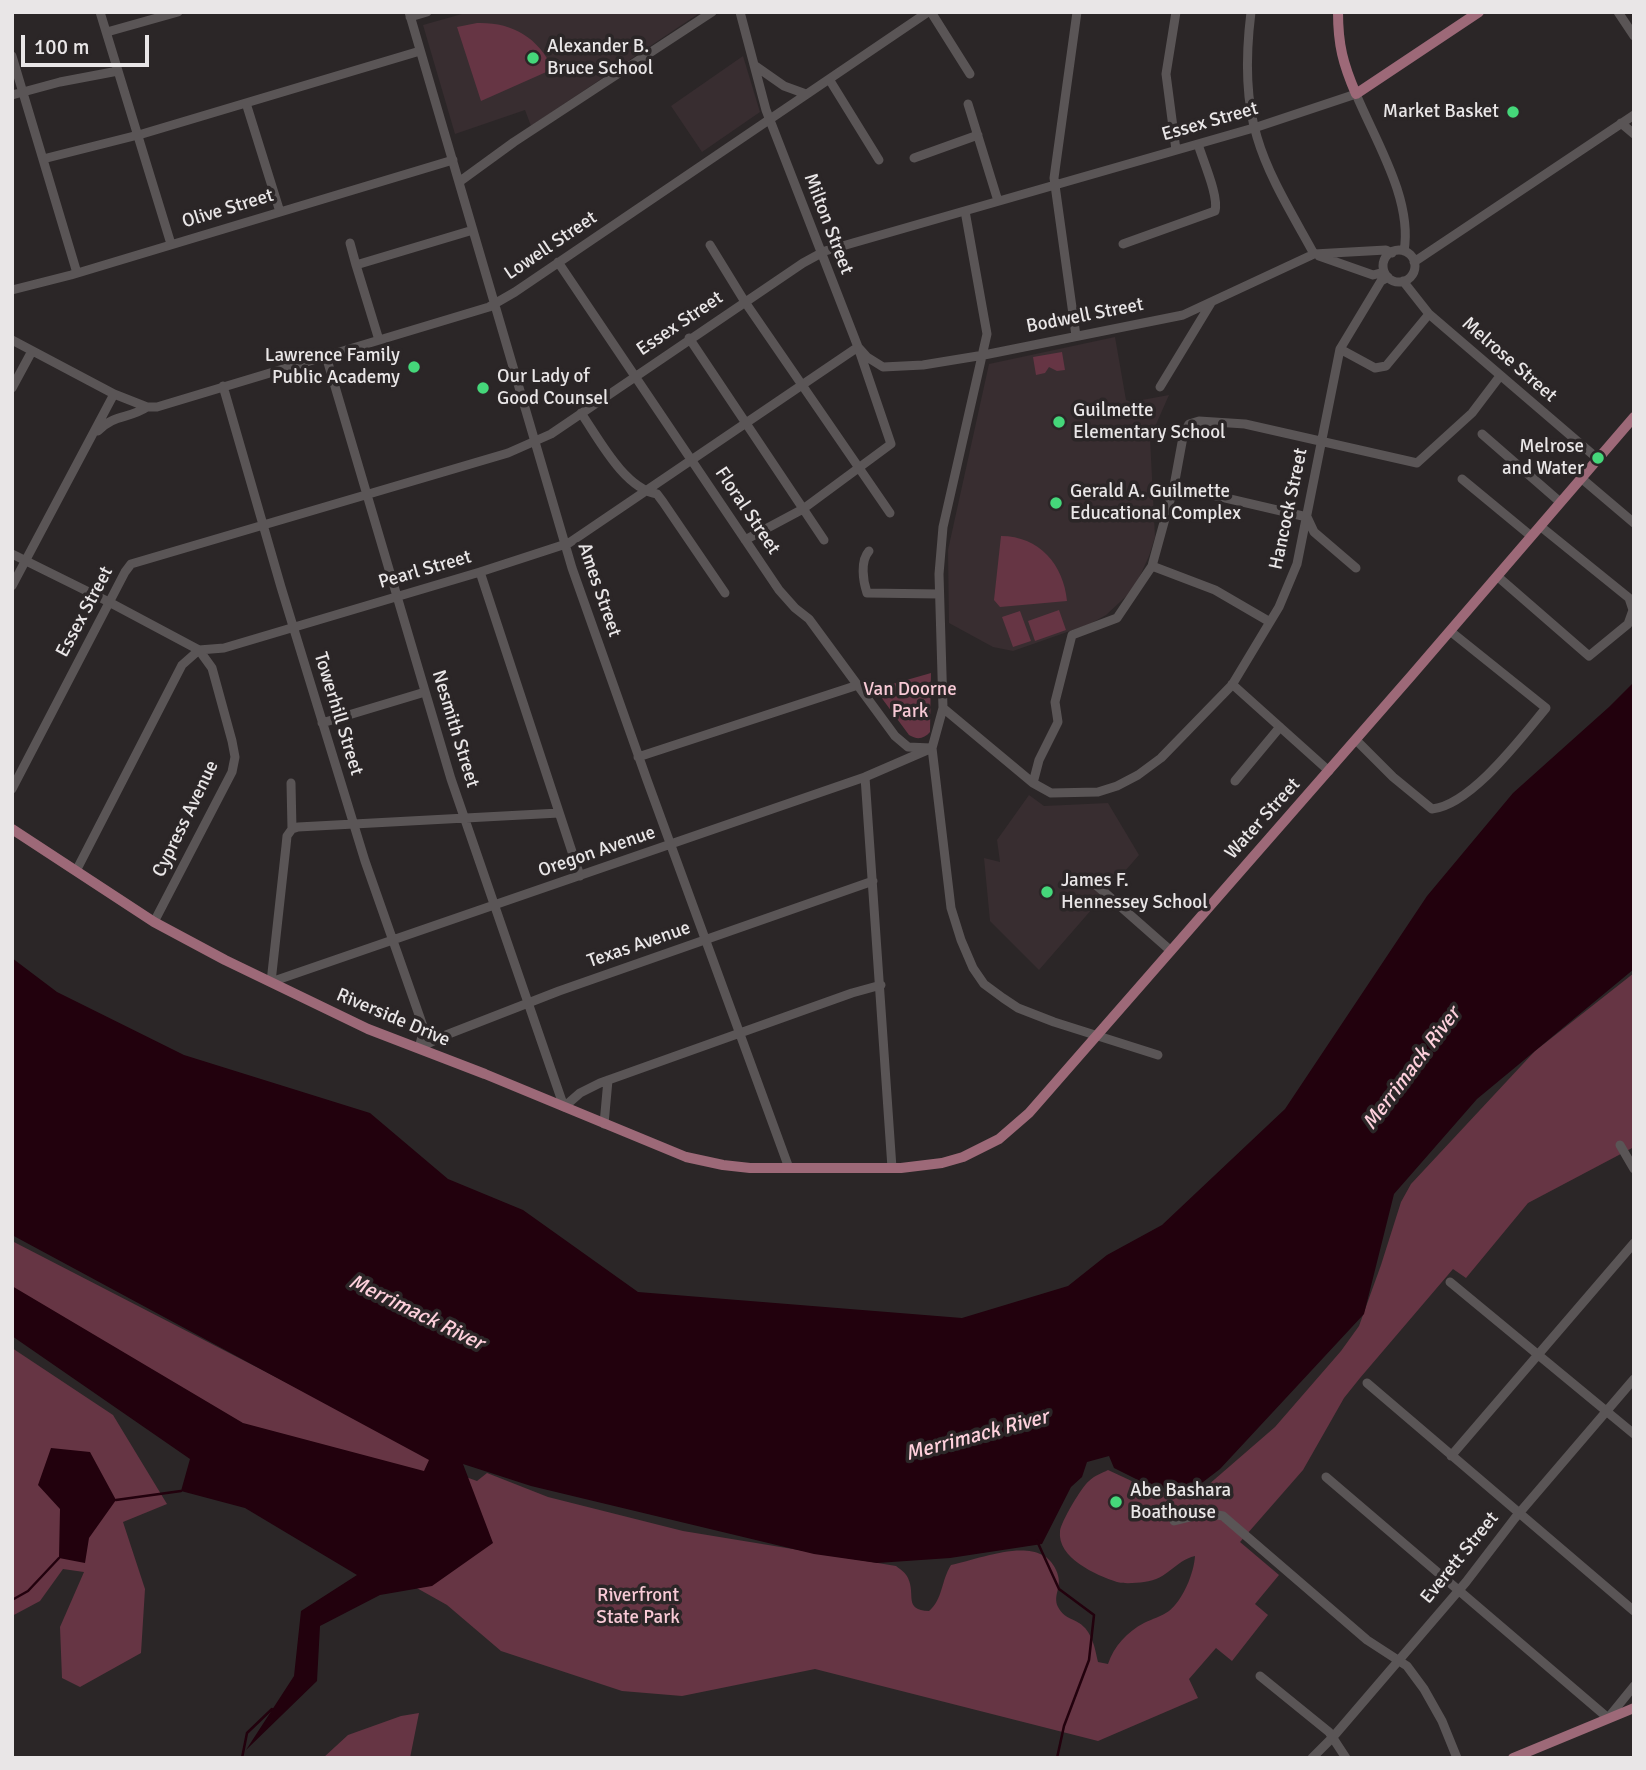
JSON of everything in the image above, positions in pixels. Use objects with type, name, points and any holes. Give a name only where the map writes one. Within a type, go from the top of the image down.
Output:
[{"type":"main road","points":[[1338,12],[1340,53],[1356,94]]},
{"type":"main road","name":"Essex Street","points":[[1356,94],[1479,12]]},
{"type":"main road","name":"Water Street","points":[[789,1168],[891,1168],[942,1163],[962,1157],[999,1139],[1029,1113],[1634,417]]},
{"type":"main road","name":"Riverside Drive","points":[[12,829],[154,922],[368,1029],[686,1157],[750,1168],[789,1168]]},
{"type":"main road","points":[[1513,1758],[1634,1708]]},
{"type":"street","points":[[100,12],[171,244]]},
{"type":"street","points":[[107,32],[177,12]]},
{"type":"street","points":[[410,14],[427,12]]},
{"type":"street","points":[[459,182],[514,142],[712,12]]},
{"type":"street","name":"Milton Street","points":[[740,12],[769,118],[858,347],[891,445],[860,469]]},
{"type":"street","points":[[929,12],[970,74]]},
{"type":"street","name":"Lowell Street","points":[[90,440],[113,419],[137,414],[147,407],[157,407],[494,304],[929,12]]},
{"type":"street","points":[[1076,336],[1054,178],[1077,12]]},
{"type":"street","points":[[1176,12],[1166,74],[1176,150]]},
{"type":"street","points":[[1251,12],[1247,42],[1255,128],[1257,139],[1284,198],[1314,254],[1373,275],[1386,274]]},
{"type":"street","points":[[1618,12],[1634,36]]},
{"type":"street","name":"Ames Street","points":[[410,14],[565,545],[638,757],[789,1168]]},
{"type":"street","points":[[43,159],[138,135],[421,51]]},
{"type":"street","points":[[12,56],[77,273]]},
{"type":"street","points":[[754,65],[784,86],[806,94]]},
{"type":"street","points":[[12,94],[118,71]]},
{"type":"street","points":[[829,79],[879,160]]},
{"type":"street","points":[[1356,94],[1400,196],[1406,227],[1404,251],[1414,261],[1414,272],[1403,281],[1394,281],[1386,274],[1384,262],[1392,253],[1404,251]]},
{"type":"street","name":"Essex Street","points":[[12,789],[131,564],[508,453],[534,443],[744,302],[821,254],[1255,128],[1356,94]]},
{"type":"street","points":[[246,103],[280,212]]},
{"type":"street","points":[[968,104],[998,201]]},
{"type":"street","points":[[1414,261],[1634,115]]},
{"type":"street","points":[[1621,123],[1634,134]]},
{"type":"street","points":[[914,158],[978,135]]},
{"type":"street","points":[[1123,244],[1215,211],[1217,207],[1214,195],[1198,144]]},
{"type":"street","name":"Olive Street","points":[[12,290],[453,160]]},
{"type":"street","points":[[965,211],[987,334],[943,527],[939,574],[943,708],[932,748],[951,908],[973,968],[984,984],[1018,1008],[1158,1055]]},
{"type":"street","points":[[356,265],[473,230]]},
{"type":"street","points":[[350,243],[379,340]]},
{"type":"street","points":[[710,245],[744,302],[890,513]]},
{"type":"street","name":"Bodwell Street","points":[[858,347],[867,357],[883,367],[923,365],[984,355],[1184,315],[1314,254],[1386,250],[1392,253]]},
{"type":"street","name":"Floral Street","points":[[558,262],[779,590],[809,619],[901,741],[908,747],[932,748]]},
{"type":"street","name":"Hancock Street","points":[[943,708],[1033,783],[1051,793],[1098,792],[1117,786],[1161,758],[1202,718],[1232,684],[1279,607],[1293,574],[1340,349],[1386,274]]},
{"type":"street","name":"Melrose Street","points":[[1403,281],[1429,314],[1598,459]]},
{"type":"street","points":[[1160,387],[1211,303]]},
{"type":"street","points":[[1340,349],[1375,368],[1386,366],[1429,314]]},
{"type":"street","points":[[690,338],[824,540]]},
{"type":"street","points":[[12,340],[114,394],[147,407]]},
{"type":"street","name":"Pearl Street","points":[[200,650],[224,648],[565,545],[858,347]]},
{"type":"street","points":[[12,388],[32,351]]},
{"type":"street","name":"Nesmith Street","points":[[326,356],[464,818],[564,1107]]},
{"type":"street","points":[[1033,783],[1039,760],[1059,722],[1055,702],[1072,635],[1117,618],[1153,566],[1174,486],[1183,437],[1189,424],[1199,421],[1245,424],[1417,463],[1472,412],[1500,376]]},
{"type":"street","name":"Towerhill Street","points":[[223,386],[322,723],[424,1030],[419,1048]]},
{"type":"street","name":"Lowell Street","points":[[12,586],[114,394]]},
{"type":"street","points":[[581,413],[631,482],[644,492],[657,494],[725,593]]},
{"type":"street","points":[[1482,434],[1560,502]]},
{"type":"street","points":[[745,540],[803,509],[860,469]]},
{"type":"street","points":[[1581,478],[1634,523]]},
{"type":"street","points":[[1462,479],[1531,536]]},
{"type":"street","points":[[1174,486],[1307,517],[1314,532],[1356,568]]},
{"type":"street","points":[[1497,576],[1589,656],[1628,624],[1633,610],[1629,598],[1540,526]]},
{"type":"street","points":[[869,551],[864,556],[867,593],[939,594]]},
{"type":"street","points":[[12,554],[200,650],[181,665],[76,871]]},
{"type":"street","points":[[1153,566],[1215,590],[1270,622]]},
{"type":"street","points":[[480,572],[580,876]]},
{"type":"street","points":[[1356,740],[1424,804],[1432,809],[1445,808],[1492,770],[1546,708],[1450,631]]},
{"type":"street","name":"Cypress Avenue","points":[[154,922],[225,786],[235,757],[212,667],[200,650]]},
{"type":"street","points":[[1232,684],[1329,771]]},
{"type":"street","points":[[638,757],[858,685]]},
{"type":"street","points":[[322,723],[425,692]]},
{"type":"street","points":[[1235,781],[1280,727]]},
{"type":"street","name":"Oregon Avenue","points":[[271,982],[865,777],[932,748]]},
{"type":"street","points":[[865,777],[881,985],[891,1168]]},
{"type":"street","points":[[271,982],[286,846],[292,830],[291,783]]},
{"type":"street","points":[[292,830],[559,813]]},
{"type":"street","name":"Texas Avenue","points":[[419,1048],[527,1003],[873,881]]},
{"type":"street","points":[[1095,884],[1171,951]]},
{"type":"street","points":[[564,1107],[580,1093],[608,1080],[842,996],[881,985]]},
{"type":"street","points":[[604,1124],[608,1080]]},
{"type":"street","points":[[1620,1145],[1634,1169]]},
{"type":"street","points":[[1451,1456],[1634,1243]]},
{"type":"street","points":[[1451,1282],[1634,1434]]},
{"type":"street","name":"Everett Street","points":[[1312,1758],[1334,1737],[1459,1590],[1518,1514],[1634,1379]]},
{"type":"street","points":[[1367,1383],[1634,1611]]},
{"type":"street","points":[[1326,1477],[1608,1718],[1634,1686]]},
{"type":"street","points":[[1174,1521],[1208,1513],[1223,1516],[1367,1640],[1407,1666],[1442,1721],[1457,1758]]},
{"type":"street","points":[[1260,1676],[1334,1737],[1346,1758]]},
{"type":"shaded area","name":"Alexander B. Bruce School","points":[[469,12],[701,12],[531,126],[525,110],[455,134],[423,25]]},
{"type":"shaded area","points":[[743,56],[760,112],[702,152],[671,106]]},
{"type":"shaded area","name":"Gerald A. Guilmette Educational Complex","points":[[1115,337],[1126,400],[1131,402],[1169,395],[1150,438],[1155,537],[1149,556],[1134,589],[1106,615],[1090,624],[1013,651],[993,647],[949,623],[948,550],[989,364]]},
{"type":"shaded area","name":"James F. Hennessey School","points":[[1029,795],[1044,806],[1108,803],[1139,855],[1039,970],[990,921],[984,858],[1000,862],[997,840]]},
{"type":"green space","points":[[477,23],[502,25],[532,40],[553,69],[481,101],[457,27]]},
{"type":"green space","points":[[1062,352],[1065,370],[1057,371],[1049,367],[1045,373],[1036,375],[1033,357]]},
{"type":"green space","points":[[1001,536],[1027,541],[1047,555],[1061,576],[1067,601],[1000,607],[994,600]]},
{"type":"green space","points":[[1059,610],[1066,630],[1035,641],[1028,621]]},
{"type":"green space","points":[[1020,611],[1031,641],[1013,647],[1002,617]]},
{"type":"green space","name":"Van Doorne Park","points":[[931,673],[930,732],[915,738],[909,735],[875,689]]},
{"type":"green space","name":"Riverfront State Park","points":[[1634,973],[1634,1147],[1528,1203],[1466,1278],[1453,1269],[1344,1398],[1303,1470],[1240,1542],[1279,1575],[1255,1604],[1268,1615],[1232,1661],[1216,1648],[1189,1679],[1198,1698],[1098,1741],[815,1669],[682,1696],[622,1691],[501,1651],[447,1605],[399,1578],[12,1330],[12,1241],[396,1439],[452,1472],[477,1481],[487,1473],[548,1497],[683,1531],[896,1566],[907,1576],[913,1605],[921,1610],[929,1611],[934,1606],[951,1565],[1009,1551],[1037,1553],[1048,1559],[1056,1570],[1059,1581],[1056,1598],[1060,1610],[1087,1630],[1098,1662],[1108,1664],[1114,1651],[1127,1635],[1166,1613],[1179,1600],[1187,1586],[1195,1556],[1160,1577],[1134,1583],[1117,1582],[1079,1564],[1065,1549],[1060,1531],[1086,1484],[1108,1470],[1151,1490],[1182,1495],[1200,1492],[1275,1427],[1341,1351],[1359,1326],[1401,1202],[1411,1184],[1535,1051]]},
{"type":"green space","points":[[12,1348],[113,1415],[167,1504],[123,1522],[145,1589],[141,1653],[80,1687],[62,1678],[60,1627],[84,1572],[63,1569],[40,1601],[12,1616]]},
{"type":"green space","points":[[419,1713],[410,1758],[323,1758],[348,1735],[401,1716]]},
{"type":"water","name":"Merrimack River","points":[[1634,682],[1634,969],[1477,1099],[1394,1194],[1364,1314],[1220,1469],[1190,1492],[1150,1486],[1114,1468],[1109,1456],[1087,1462],[1082,1477],[1071,1487],[1042,1544],[950,1558],[877,1563],[814,1554],[531,1486],[463,1464],[493,1543],[432,1586],[380,1595],[320,1626],[317,1681],[246,1750],[294,1676],[301,1611],[357,1575],[245,1508],[181,1491],[190,1459],[12,1336],[12,1286],[243,1423],[424,1471],[429,1460],[12,1235],[12,958],[57,992],[184,1055],[370,1113],[448,1179],[523,1210],[638,1292],[962,1318],[1068,1286],[1107,1255],[1162,1225],[1285,1109],[1427,896],[1513,793]]},
{"type":"water","points":[[51,1448],[90,1452],[116,1500],[89,1538],[85,1563],[59,1558],[60,1509],[38,1485]]},
{"type":"waterway","points":[[116,1500],[181,1491]]},
{"type":"waterway","points":[[1037,1541],[1059,1589],[1094,1615],[1089,1660],[1064,1726],[1057,1758]]},
{"type":"waterway","points":[[12,1600],[28,1591],[59,1558]]},
{"type":"waterway","points":[[242,1758],[247,1733],[272,1709]]},
{"type":"place","name":"Alexander B. Bruce School","points":[[533,58]]},
{"type":"place","name":"Market Basket","points":[[1513,112]]},
{"type":"place","name":"Lawrence Family Public Academy","points":[[414,367]]},
{"type":"place","name":"Our Lady of Good Counsel","points":[[483,388]]},
{"type":"place","name":"Guilmette Elementary School","points":[[1059,422]]},
{"type":"place","name":"Melrose and Water","points":[[1598,458]]},
{"type":"place","name":"Gerald A. Guilmette Educational Complex","points":[[1056,503]]},
{"type":"place","name":"James F. Hennessey School","points":[[1047,892]]},
{"type":"place","name":"Abe Bashara Boathouse","points":[[1116,1502]]}]
